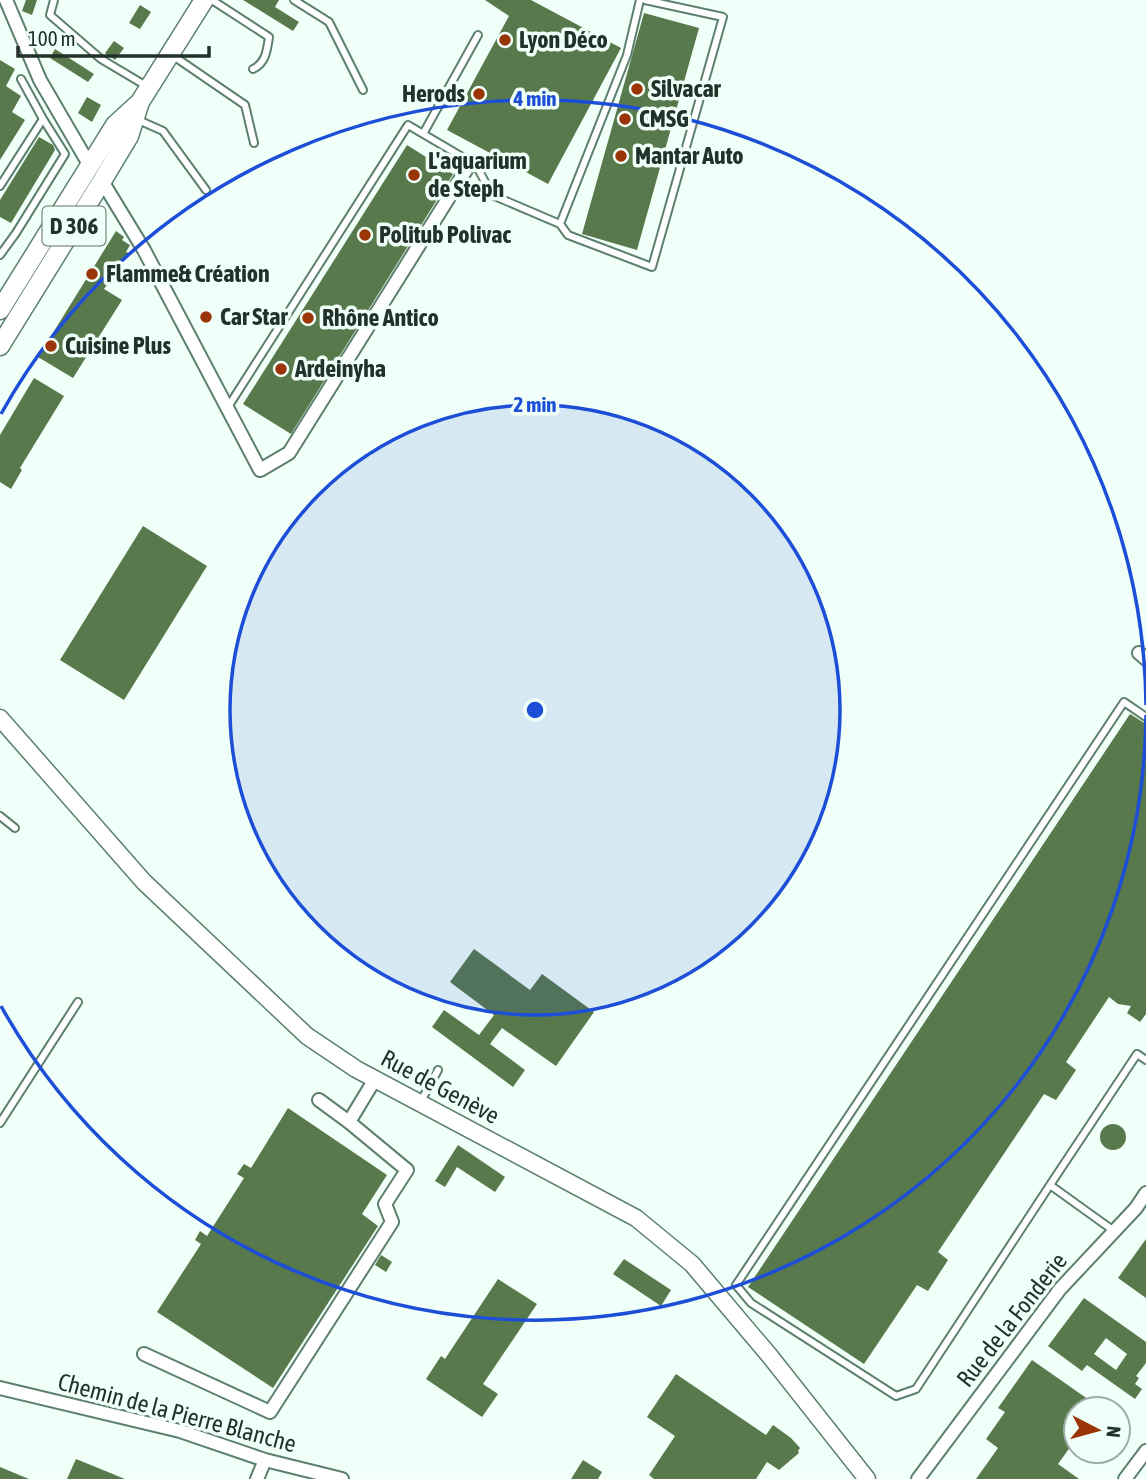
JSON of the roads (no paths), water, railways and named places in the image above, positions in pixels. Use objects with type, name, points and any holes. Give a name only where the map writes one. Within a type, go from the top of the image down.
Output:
[{"type":"main road","name":"D 306","points":[[0,346],[102,181],[128,136],[141,103],[204,0]]},
{"type":"main road","name":"D 306","points":[[0,310],[115,125],[141,103]]},
{"type":"main road","points":[[0,319],[12,291]]},
{"type":"street","points":[[4,5],[40,80],[90,166]]},
{"type":"street","points":[[102,181],[144,250],[260,470],[289,453],[471,162]]},
{"type":"street","name":"Rue de Genève","points":[[0,718],[144,882],[307,1036],[375,1079],[635,1219],[692,1264],[769,1355],[867,1479]]},
{"type":"street","points":[[349,1122],[375,1079]]},
{"type":"street","points":[[144,1354],[270,1412],[392,1222],[385,1204],[407,1170],[319,1100]]},
{"type":"street","name":"Rue de la Fonderie","points":[[918,1479],[1060,1289],[1136,1208],[1146,1193]]},
{"type":"street","name":"Chemin de la Pierre Blanche","points":[[0,1388],[180,1432],[265,1460],[342,1479]]},
{"type":"street","points":[[1125,1479],[1146,1451]]},
{"type":"street","points":[[257,1479],[265,1460]]},
{"type":"lane","points":[[54,0],[50,15],[101,59],[141,103],[206,190]]},
{"type":"lane","points":[[212,0],[269,37],[266,57],[253,69]]},
{"type":"lane","points":[[294,0],[329,22],[363,90]]},
{"type":"lane","points":[[227,408],[408,125],[476,165],[492,195],[560,224],[568,235],[652,267],[723,18],[643,0],[627,55],[560,224]]},
{"type":"lane","points":[[423,134],[478,35]]},
{"type":"lane","points":[[171,54],[244,105],[254,143]]},
{"type":"lane","points":[[0,255],[65,154],[22,79]]},
{"type":"lane","points":[[0,186],[43,119]]},
{"type":"lane","points":[[1146,717],[1124,702],[736,1285],[751,1303],[896,1396],[916,1389],[1137,1054],[1146,1060]]},
{"type":"lane","points":[[0,816],[16,828]]},
{"type":"lane","points":[[0,1123],[78,1002]]},
{"type":"lane","points":[[420,1103],[438,1070]]},
{"type":"lane","points":[[1050,1185],[1114,1231]]},
{"type":"place","name":"Lyon Déco","points":[[505,40]]},
{"type":"place","name":"Silvacar","points":[[637,89]]},
{"type":"place","name":"Herods","points":[[479,94]]},
{"type":"place","name":"CMSG","points":[[625,119]]},
{"type":"place","name":"Mantar Auto","points":[[621,156]]},
{"type":"place","name":"L'aquarium de Steph","points":[[414,175]]},
{"type":"place","name":"Politub Polivac","points":[[365,235]]},
{"type":"place","name":"Flamme& Création","points":[[92,274]]},
{"type":"place","name":"Car Star","points":[[206,317]]},
{"type":"place","name":"Rhône Antico","points":[[308,318]]},
{"type":"place","name":"Cuisine Plus","points":[[51,346]]},
{"type":"place","name":"Ardeinyha","points":[[281,369]]}]
